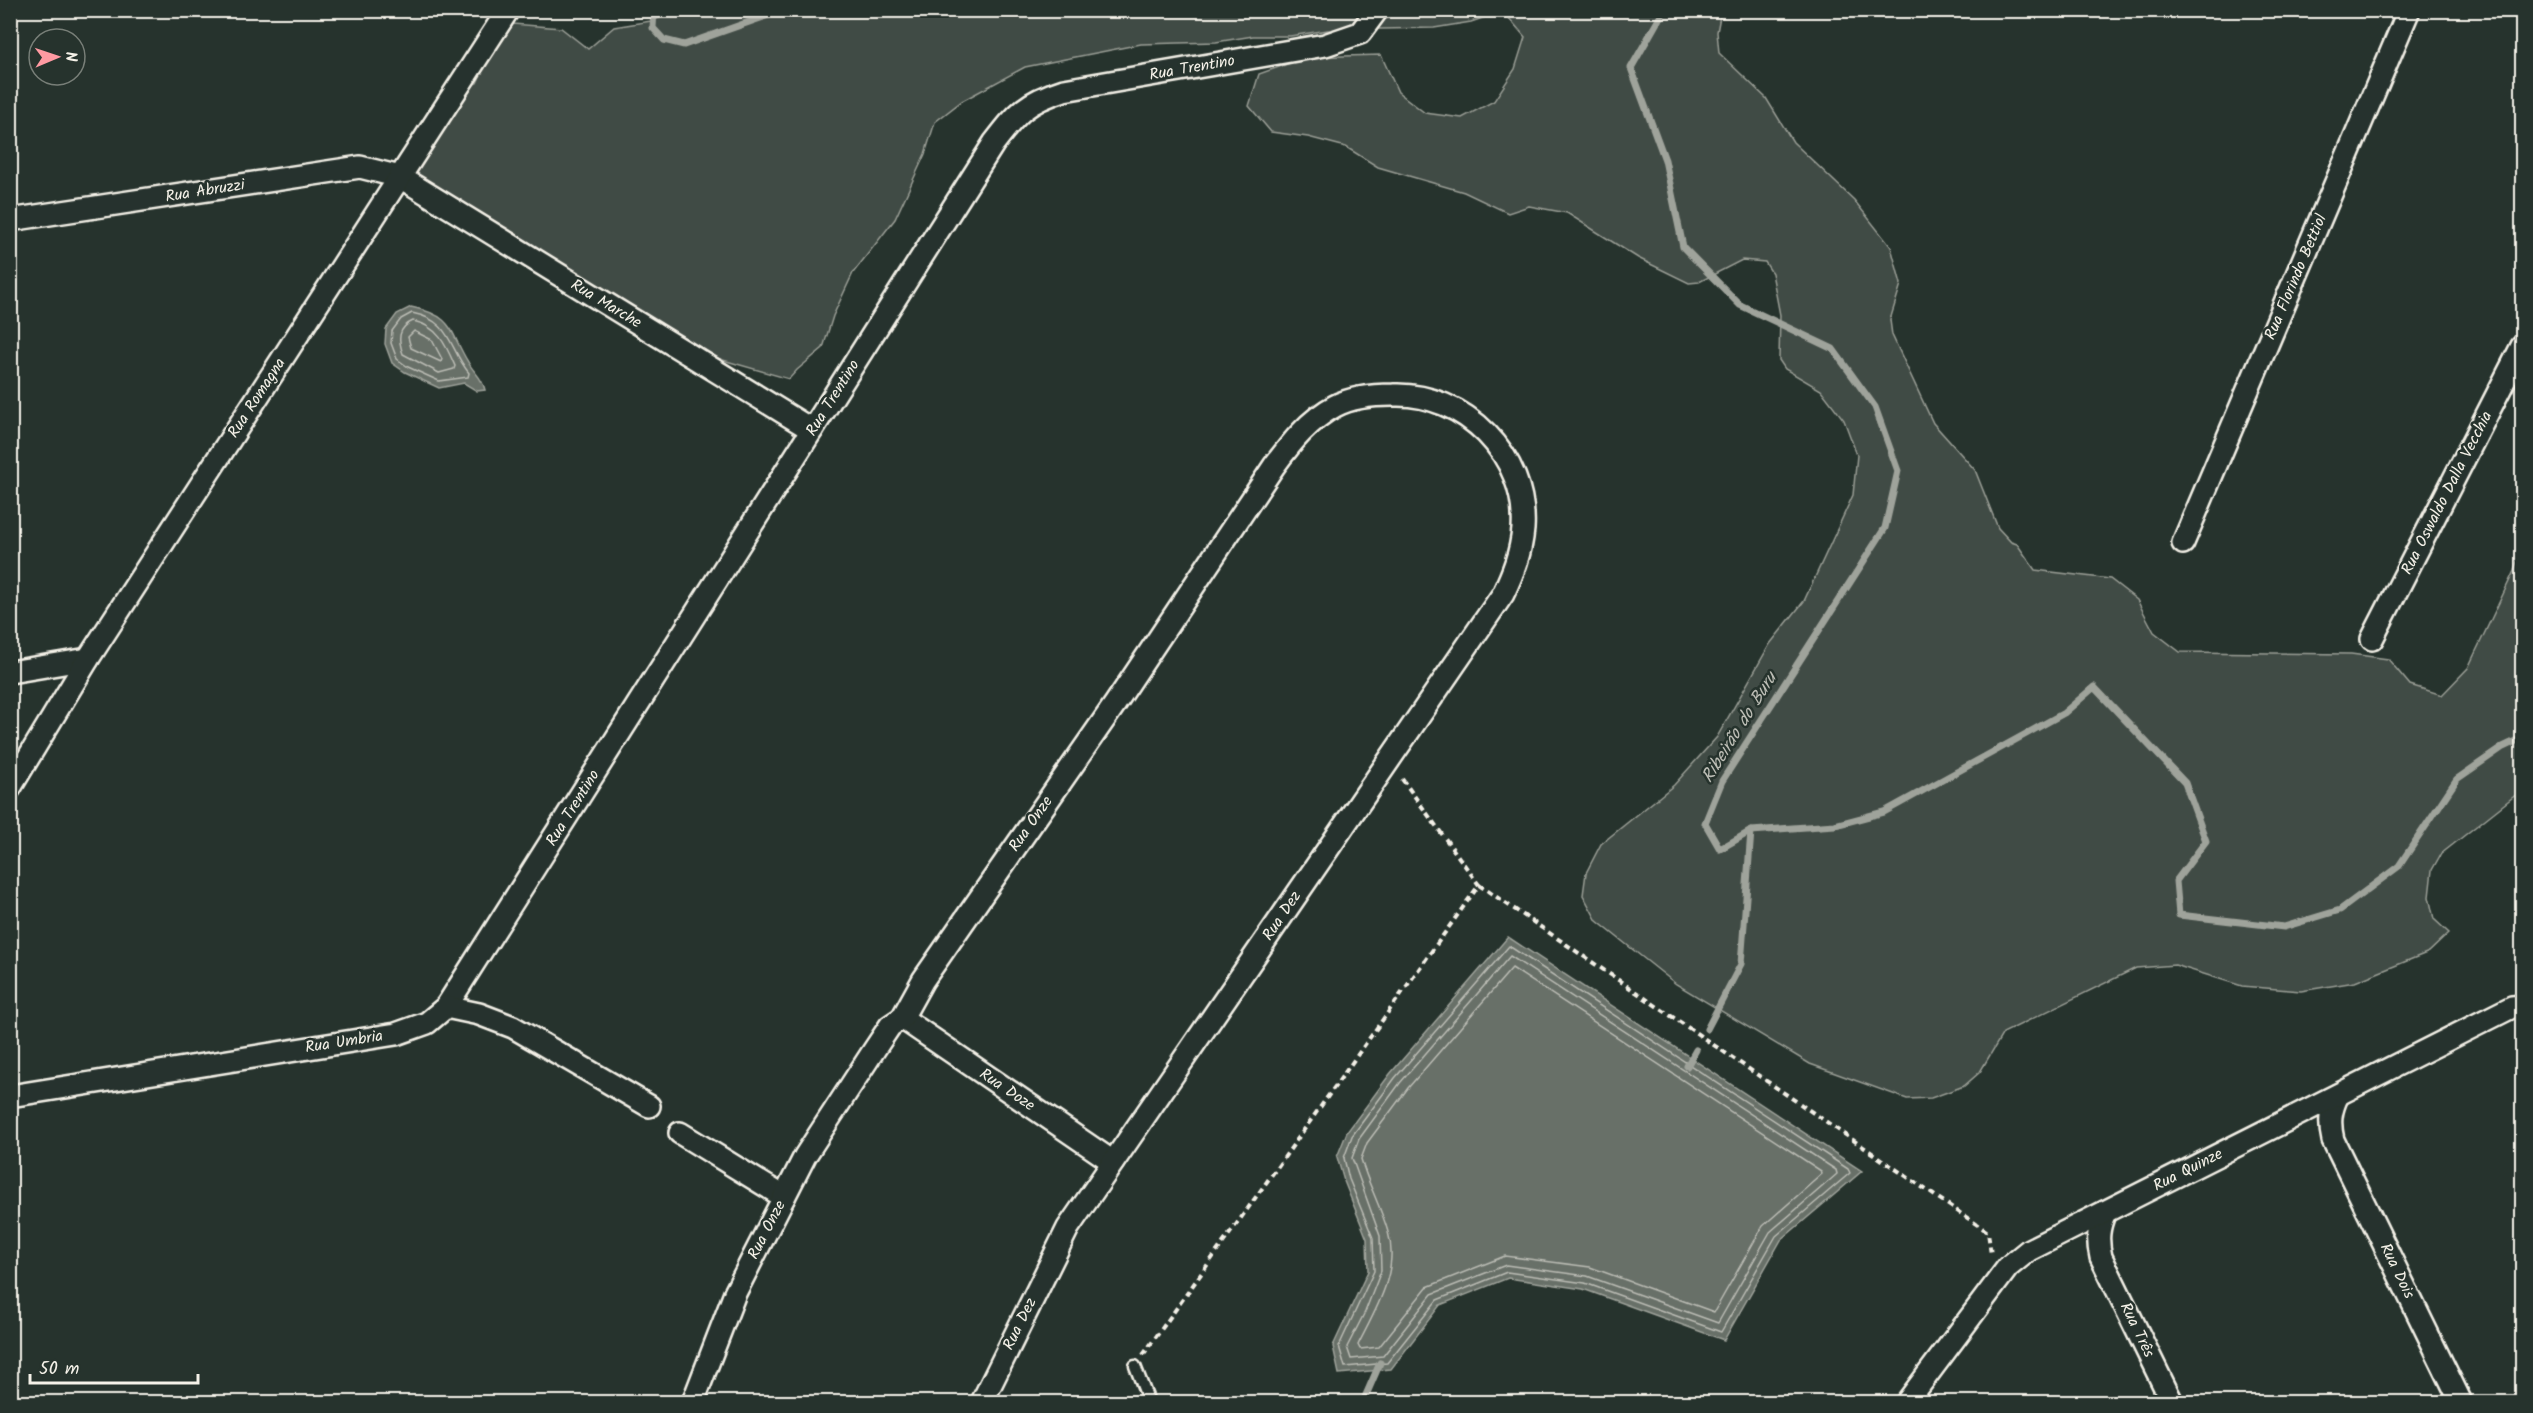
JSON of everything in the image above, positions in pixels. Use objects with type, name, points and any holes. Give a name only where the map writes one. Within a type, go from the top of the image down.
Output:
[{"type":"street","name":"Rua Romagna","points":[[10,788],[88,660],[508,10]]},
{"type":"street","name":"Rua Trentino","points":[[446,1007],[994,143],[1017,113],[1040,98],[1064,90],[1325,45],[1360,33],[1377,10]]},
{"type":"street","name":"Rua Florindo Bettiol","points":[[2183,543],[2409,10]]},
{"type":"street","name":"Rua Abruzzi","points":[[10,220],[360,167],[400,177]]},
{"type":"street","name":"Rua Marche","points":[[400,177],[812,430]]},
{"type":"street","name":"Rua Oswaldo Dalla Vecchia","points":[[2372,639],[2523,346]]},
{"type":"street","name":"Rua Onze","points":[[693,1402],[735,1293],[805,1156],[890,1026],[902,1018],[923,980],[1115,704],[1274,466],[1299,433],[1335,406],[1375,395],[1424,396],[1454,409],[1481,427]]},
{"type":"street","name":"Rua Dez","points":[[982,1402],[1068,1228],[1503,594],[1518,560],[1523,527],[1519,490],[1512,469],[1501,451],[1481,427]]},
{"type":"street","points":[[10,672],[88,660]]},
{"type":"street","name":"Rua Quinze","points":[[1907,1402],[2008,1267],[2029,1250],[2512,1007],[2523,1006]]},
{"type":"street","points":[[446,1007],[479,1014],[513,1027],[649,1106]]},
{"type":"street","name":"Rua Umbria","points":[[10,1096],[396,1034],[427,1023],[446,1007]]},
{"type":"street","name":"Rua Doze","points":[[902,1018],[1113,1162]]},
{"type":"street","name":"Rua Dois","points":[[2338,1095],[2331,1108],[2329,1123],[2333,1140],[2461,1402]]},
{"type":"street","points":[[2286,1120],[2304,1122],[2321,1130],[2333,1140]]},
{"type":"street","points":[[680,1133],[784,1197]]},
{"type":"street","name":"Rua Três","points":[[2105,1212],[2097,1240],[2101,1257],[2172,1402]]},
{"type":"street","points":[[2055,1237],[2072,1239],[2089,1246],[2101,1257]]},
{"type":"lane","points":[[1135,1366],[1149,1402]]},
{"type":"path","points":[[1388,760],[1479,885],[1988,1232],[1991,1251],[1989,1291]]},
{"type":"path","points":[[1135,1366],[1479,885]]},
{"type":"shaded area","points":[[682,10],[1721,11],[1717,32],[1719,53],[1766,98],[1793,142],[1854,200],[1891,247],[1901,284],[1890,320],[1892,335],[1933,423],[1975,470],[1998,528],[2011,542],[2017,544],[2035,570],[2110,579],[2137,600],[2154,632],[2180,652],[2351,654],[2388,659],[2410,685],[2442,695],[2468,668],[2514,571],[2522,544],[2522,790],[2441,854],[2432,870],[2429,897],[2434,919],[2449,933],[2429,952],[2355,982],[2301,991],[2242,986],[2175,965],[2136,968],[2003,1033],[1980,1072],[1964,1086],[1931,1098],[1907,1099],[1810,1064],[1676,984],[1597,921],[1583,895],[1586,873],[1601,844],[1674,785],[1717,737],[1770,644],[1804,601],[1853,495],[1857,455],[1844,420],[1821,390],[1785,369],[1779,360],[1780,315],[1772,273],[1765,262],[1742,260],[1699,282],[1689,283],[1638,258],[1567,213],[1529,206],[1508,213],[1464,192],[1378,167],[1346,147],[1308,137],[1271,132],[1249,106],[1259,74],[1307,57],[1381,55],[1398,92],[1425,113],[1462,118],[1494,101],[1515,69],[1525,37],[1503,11],[1471,22],[1434,28],[1328,30],[1290,36],[1253,36],[1216,42],[1141,44],[1025,67],[962,101],[935,122],[925,154],[895,219],[853,273],[833,316],[823,348],[789,379],[716,358],[589,297],[411,181],[441,132],[445,94],[477,83],[492,51],[513,24],[561,28],[588,49],[614,27],[651,21]]},
{"type":"water","points":[[411,307],[436,315],[449,326],[485,390],[477,391],[464,383],[439,388],[405,372],[392,363],[385,344],[386,329],[397,314]]},
{"type":"water","points":[[1508,937],[1862,1171],[1781,1240],[1724,1340],[1583,1289],[1508,1278],[1440,1305],[1391,1369],[1339,1374],[1333,1346],[1368,1271],[1367,1239],[1337,1157],[1347,1132],[1390,1074]]},
{"type":"waterway","name":"Ribeirão do Buru","points":[[654,10],[653,28],[664,40],[684,45],[783,10]]},
{"type":"waterway","name":"Ribeirão do Buru","points":[[1664,10],[1631,68],[1665,160],[1683,247],[1740,305],[1833,349],[1875,407],[1898,471],[1885,528],[1722,781],[1705,823],[1720,849],[1751,831],[1835,825],[1884,812],[2064,713],[2094,687],[2185,783],[2206,841],[2176,881],[2179,915],[2284,927],[2340,910],[2399,866],[2457,779],[2503,747],[2522,738]]},
{"type":"waterway","points":[[1707,1029],[1741,964],[1751,831]]},
{"type":"waterway","points":[[1687,1066],[1696,1050]]},
{"type":"waterway","points":[[1363,1402],[1380,1363]]}]
